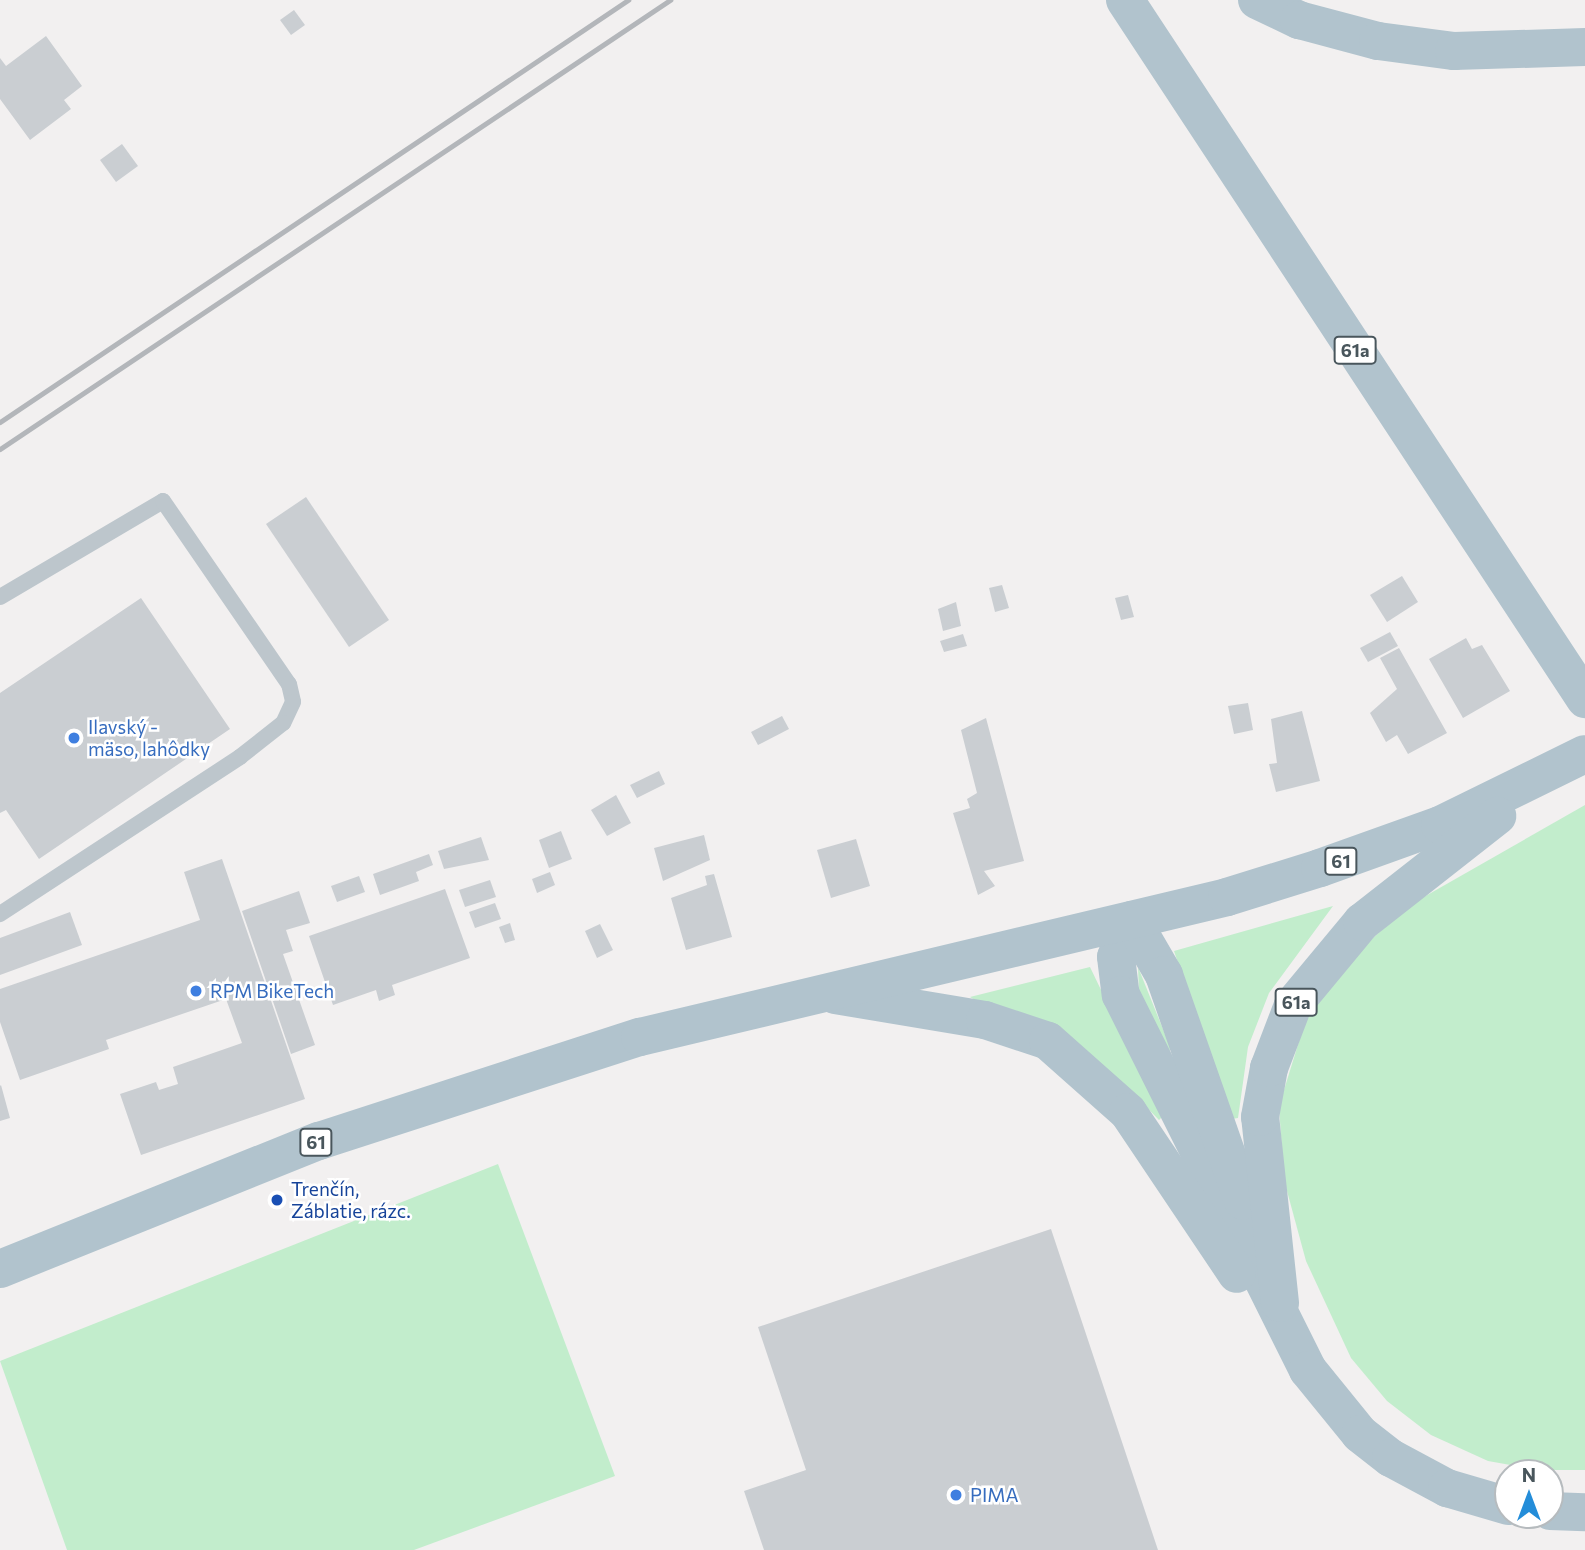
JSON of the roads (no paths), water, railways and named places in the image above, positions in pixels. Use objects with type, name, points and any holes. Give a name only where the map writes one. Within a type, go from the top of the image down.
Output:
[{"type":"main road","name":"61a","points":[[1125,0],[1585,699]]},
{"type":"main road","points":[[1257,0],[1299,20],[1378,41],[1454,51],[1585,47]]},
{"type":"main road","name":"61","points":[[0,1269],[319,1141],[640,1037],[819,992],[1132,920],[1320,868],[1543,779],[1585,754]]},
{"type":"main road","name":"61a","points":[[1283,1329],[1260,1117],[1269,1068],[1293,1005],[1362,922],[1543,779]]},
{"type":"main road","points":[[1132,920],[1116,957],[1121,995],[1283,1329]]},
{"type":"main road","points":[[819,992],[985,1020],[1048,1041],[1128,1112],[1215,1248],[1283,1329],[1360,1434],[1418,1476],[1494,1502]]},
{"type":"main road","points":[[1564,1511],[1585,1512]]},
{"type":"lane","points":[[0,597],[163,501],[289,684],[293,702],[283,723],[240,757],[0,914]]},
{"type":"railway","points":[[0,422],[628,0]]},
{"type":"railway","points":[[0,449],[670,0]]},
{"type":"place","name":"Ilavský - mäso, lahôdky","points":[[74,738]]},
{"type":"place","name":"RPM BikeTech","points":[[196,991]]},
{"type":"place","name":"Trenčín, Záblatie, rázc.","points":[[277,1200]]},
{"type":"place","name":"PIMA","points":[[956,1495]]}]
